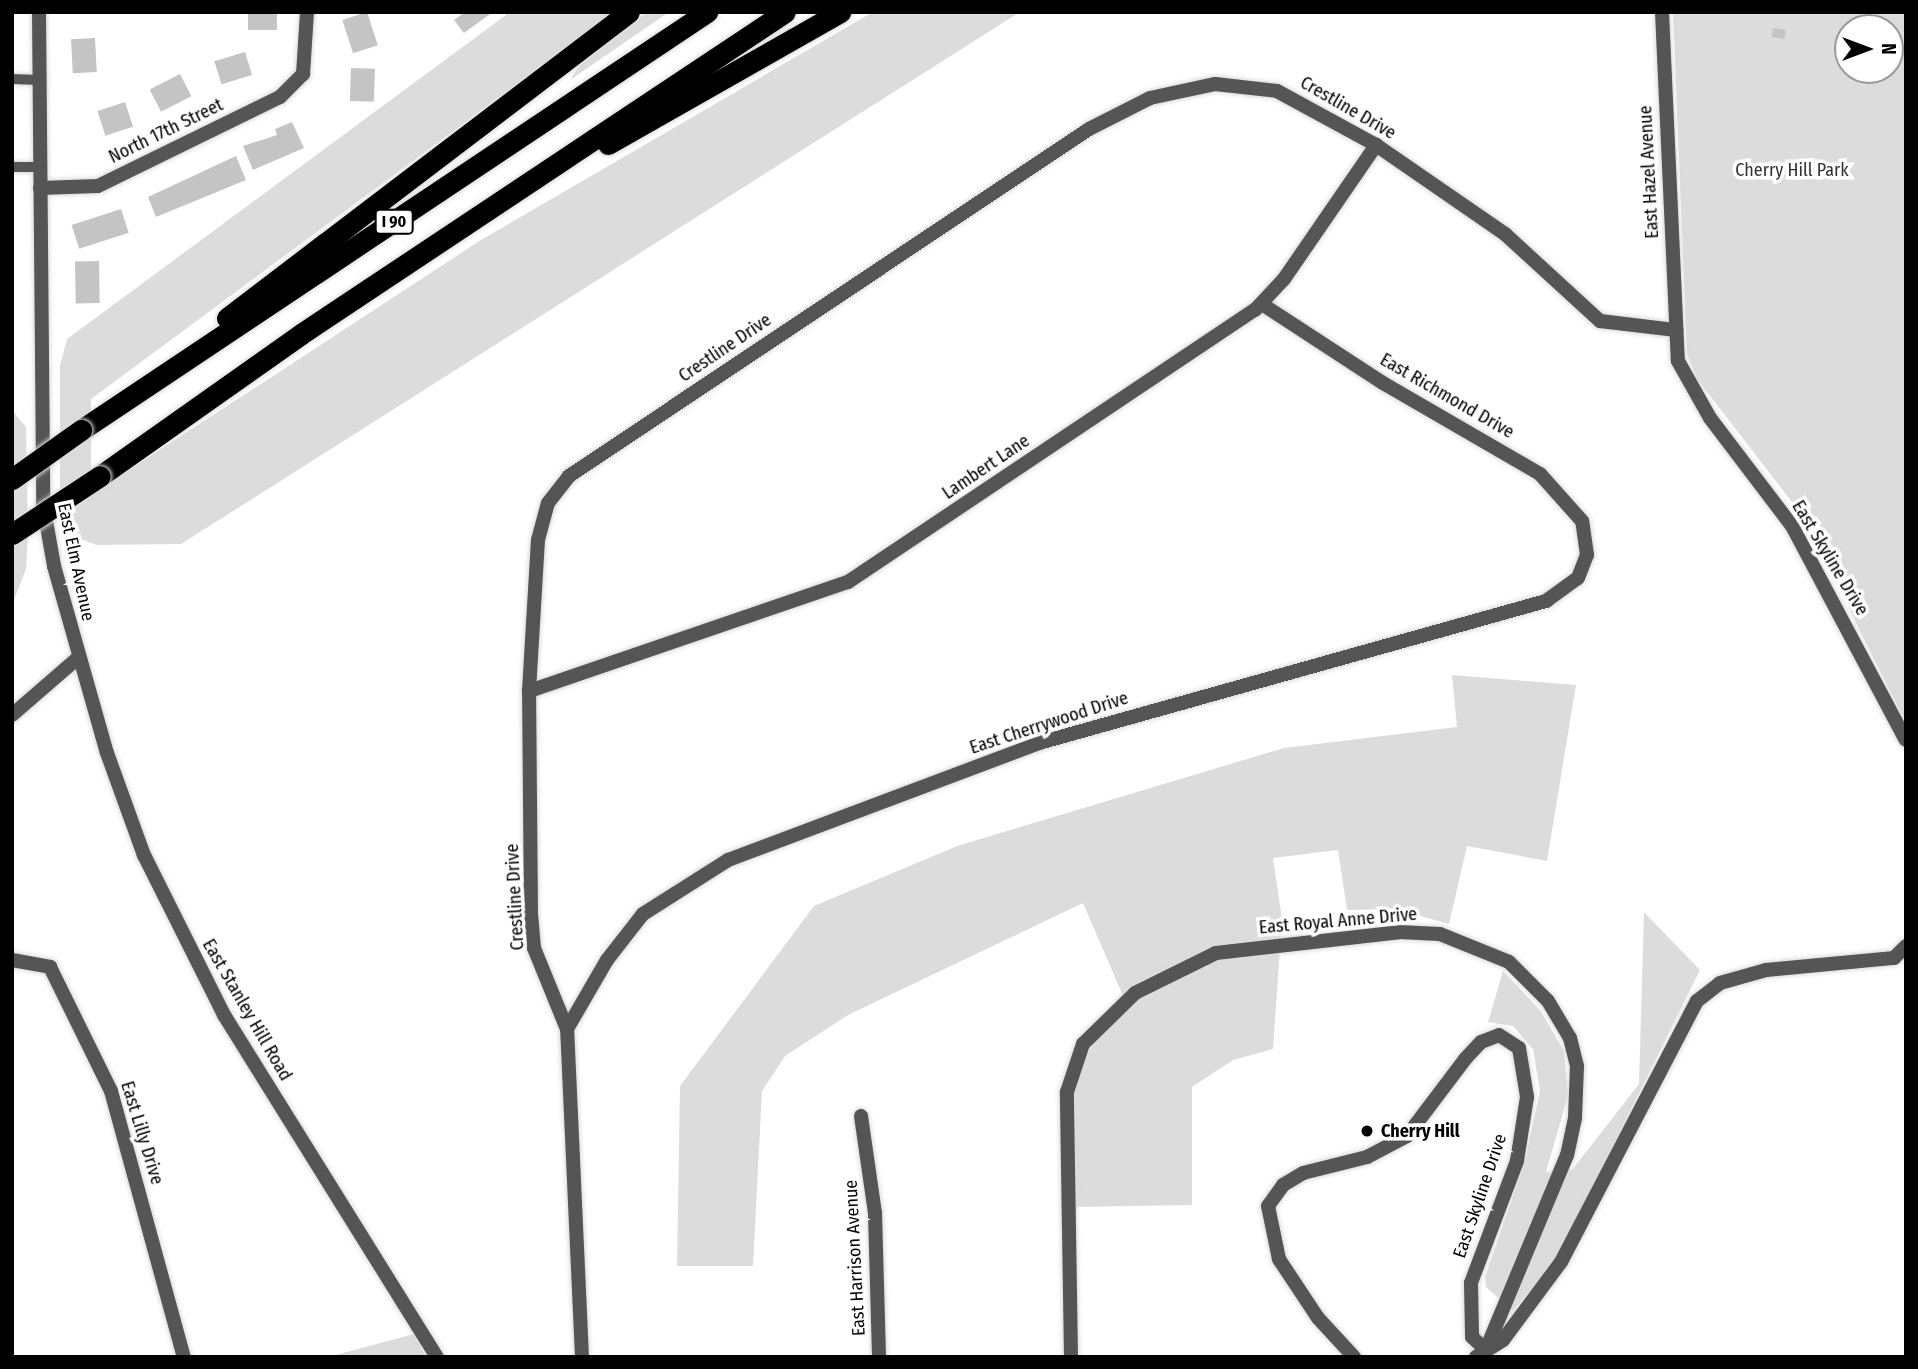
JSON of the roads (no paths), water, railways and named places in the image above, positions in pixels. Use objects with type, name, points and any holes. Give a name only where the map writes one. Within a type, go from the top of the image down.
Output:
[{"type":"highway","name":"I 90","points":[[134,395],[222,322],[629,12]]},
{"type":"highway","name":"I 90","points":[[12,479],[81,430],[707,12]]},
{"type":"highway","name":"I 90","points":[[12,534],[486,210],[785,12]]},
{"type":"highway","points":[[486,210],[840,12]]},
{"type":"street","name":"East Elm Avenue","points":[[39,12],[43,504],[79,657]]},
{"type":"street","name":"North 17th Street","points":[[40,188],[98,186],[280,97],[299,81],[307,58],[307,12]]},
{"type":"street","name":"East Hazel Avenue","points":[[1662,12],[1676,330]]},
{"type":"street","name":"Crestline Drive","points":[[582,1357],[567,1029],[534,948],[529,691],[541,522],[569,476],[1088,129],[1173,91],[1239,84],[1299,101],[1376,145],[1505,234],[1600,321],[1676,330]]},
{"type":"street","name":"Lambert Lane","points":[[529,691],[848,582],[1262,304],[1376,145]]},
{"type":"street","name":"East Richmond Drive","points":[[1262,304],[1383,383],[1540,474],[1571,502],[1587,543]]},
{"type":"street","name":"East Skyline Drive","points":[[1676,330],[1678,361],[1693,393],[1792,526],[1906,740]]},
{"type":"street","name":"East Cherrywood Drive","points":[[567,1029],[607,960],[643,914],[728,860],[1039,743],[1546,601],[1578,578],[1587,543]]},
{"type":"street","points":[[12,715],[79,657]]},
{"type":"street","name":"East Stanley Hill Road","points":[[79,657],[117,785],[161,894],[225,1015],[437,1357]]},
{"type":"street","name":"East Royal Anne Drive","points":[[1070,1357],[1067,1092],[1083,1044],[1135,993],[1205,957],[1399,932],[1440,934],[1508,962],[1549,1001],[1570,1038],[1577,1066],[1575,1118],[1567,1155],[1481,1353]]},
{"type":"street","points":[[1481,1353],[1503,1340],[1561,1262],[1601,1192],[1678,1029],[1697,1001],[1720,983],[1766,970],[1894,958],[1906,946]]},
{"type":"street","name":"East Lilly Drive","points":[[12,960],[50,967],[111,1091],[184,1357]]},
{"type":"street","name":"East Skyline Drive","points":[[1354,1357],[1318,1318],[1279,1259],[1268,1206],[1283,1185],[1303,1173],[1367,1157],[1407,1136],[1466,1058],[1481,1042],[1499,1035],[1520,1048],[1527,1097],[1517,1161],[1471,1283],[1472,1337],[1481,1353]]},
{"type":"street","name":"East Harrison Avenue","points":[[862,1116],[875,1213],[879,1357]]},
{"type":"lane","points":[[12,79],[39,80]]},
{"type":"lane","points":[[12,166],[40,167]]},
{"type":"place","name":"Cherry Hill","points":[[1367,1131]]},
{"type":"park label","name":"Cherry Hill Park","points":[[1792,170]]}]
